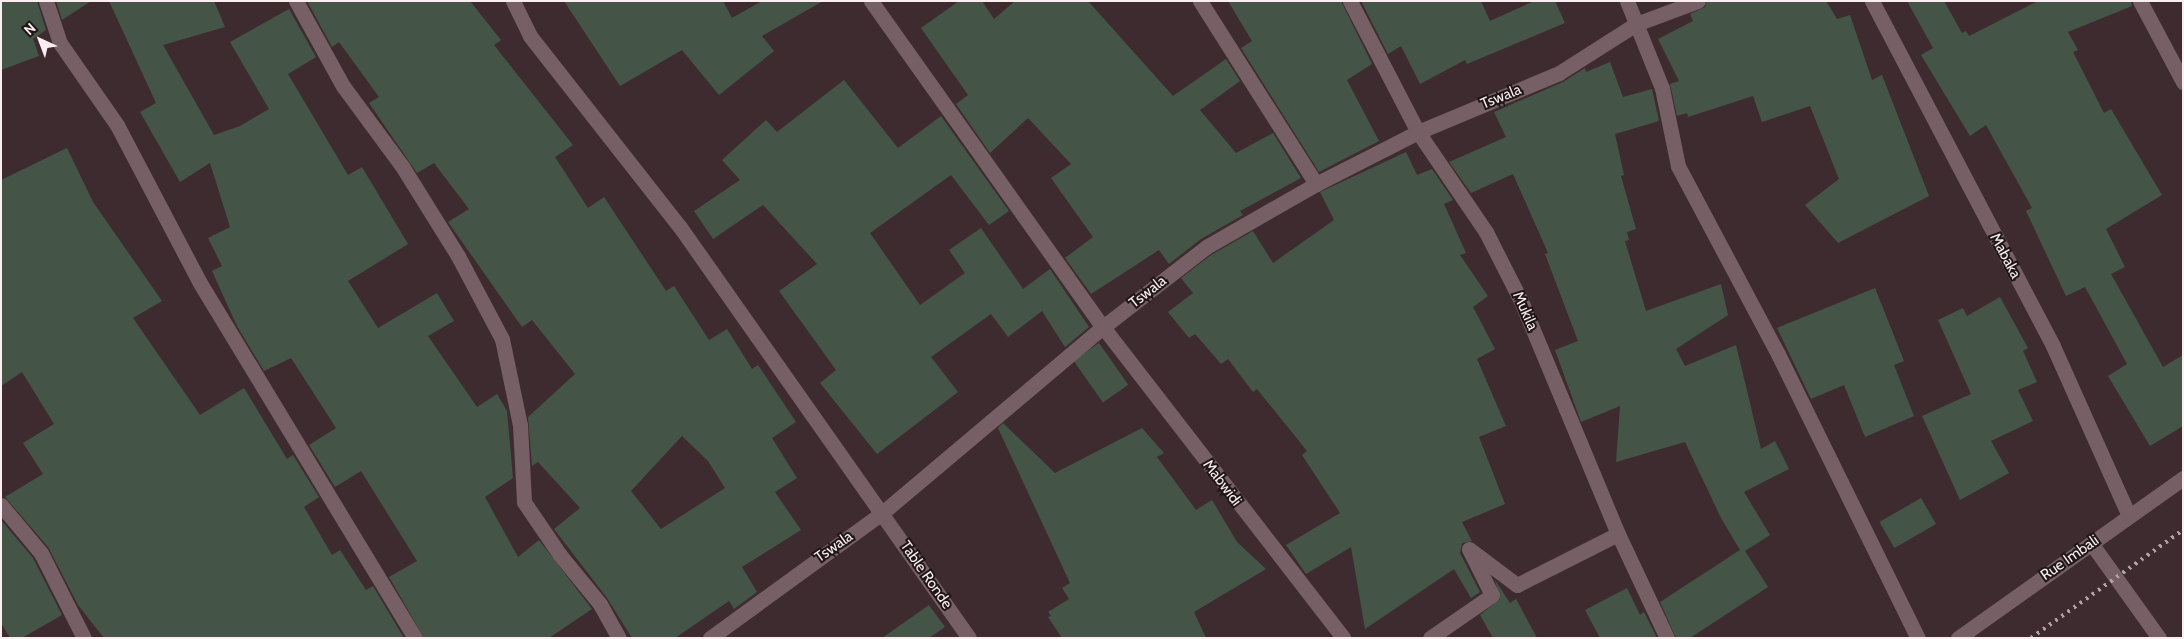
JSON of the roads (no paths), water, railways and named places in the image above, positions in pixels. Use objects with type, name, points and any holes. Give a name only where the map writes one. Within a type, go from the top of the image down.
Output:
[{"type":"street","points":[[46,1],[60,43],[117,125],[200,283],[414,638]]},
{"type":"street","points":[[296,1],[343,86],[402,166],[458,256],[502,340],[520,425],[524,502],[560,555],[600,604],[619,638]]},
{"type":"street","name":"Table Ronde","points":[[513,1],[530,36],[680,227],[969,638]]},
{"type":"street","name":"Mabwidi","points":[[871,1],[1103,327],[1343,638]]},
{"type":"street","points":[[1200,1],[1316,184]]},
{"type":"street","name":"Mukila","points":[[1350,1],[1418,132],[1486,232],[1521,301],[1618,534],[1667,638]]},
{"type":"street","points":[[1627,1],[1662,88],[1678,166],[1778,354],[1918,638]]},
{"type":"street","name":"Tswala","points":[[710,638],[882,513],[1103,327],[1206,247],[1316,184],[1418,132],[1560,73],[1636,24],[1698,1]]},
{"type":"street","name":"Mabaka","points":[[1872,1],[2053,346],[2129,516]]},
{"type":"street","points":[[2140,1],[2183,82]]},
{"type":"street","name":"Rue Imbali","points":[[1958,638],[2183,478]]},
{"type":"street","points":[[1,505],[41,553],[84,638]]},
{"type":"street","points":[[1430,638],[1492,595],[1470,549],[1517,585],[1618,534]]},
{"type":"street","points":[[2091,543],[2160,638]]},
{"type":"railway","points":[[2031,638],[2183,530]]}]
